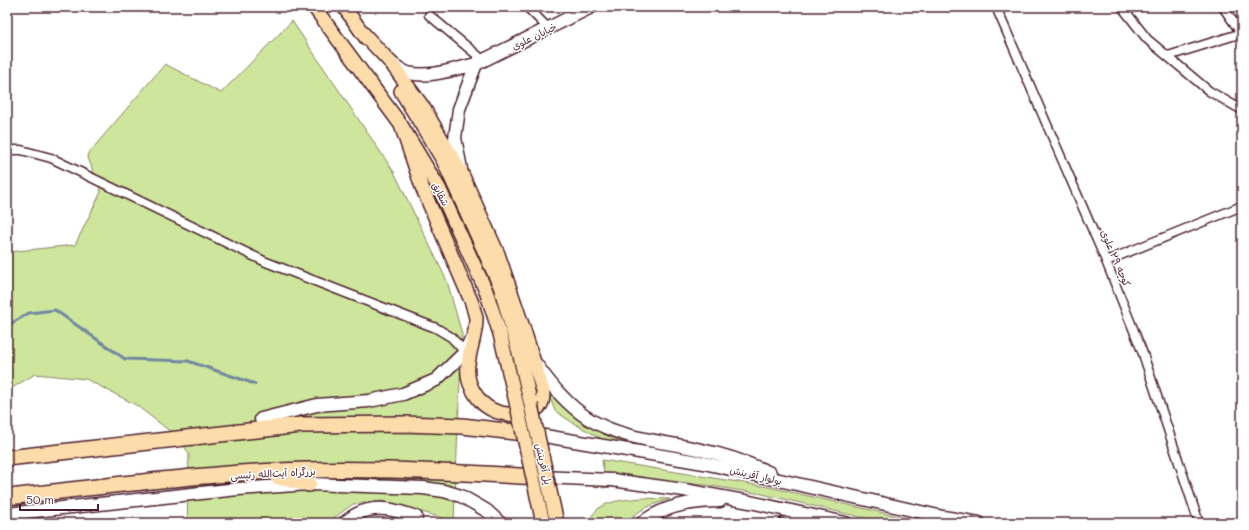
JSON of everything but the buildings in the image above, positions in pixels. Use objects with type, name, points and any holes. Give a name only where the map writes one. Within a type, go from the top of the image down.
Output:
[{"type":"highway","points":[[222,433],[261,419]]},
{"type":"highway","points":[[7,458],[301,425],[404,424],[462,426],[533,434]]},
{"type":"highway","name":"بزرگراه آیت‌الله رئیسی","points":[[7,497],[168,479],[258,472],[366,469],[540,477]]},
{"type":"highway","points":[[258,472],[309,484]]},
{"type":"main road","name":"شقایق","points":[[314,7],[344,50],[401,125],[439,188],[486,291],[500,334],[517,406]]},
{"type":"main road","name":"شقایق","points":[[344,7],[406,99],[443,160],[500,286],[520,356],[531,405]]},
{"type":"main road","name":"خیابان علوی","points":[[391,63],[407,72],[428,74],[440,73],[479,62],[549,29],[591,7]]},
{"type":"main road","name":"شقایق","points":[[361,31],[391,63],[423,107],[461,172],[498,254],[543,391],[542,400],[538,408],[528,413],[499,413],[486,407],[478,398],[470,384],[468,368],[476,318],[472,303],[422,187],[401,125]]},
{"type":"main road","points":[[461,172],[455,138],[460,110],[479,62]]},
{"type":"main road","points":[[261,419],[317,405],[370,401],[403,394],[436,380],[465,352],[474,335]]},
{"type":"main road","points":[[533,360],[546,378],[569,404],[603,426],[647,440],[719,454],[751,464],[794,484]]},
{"type":"main road","name":"پل آفرینش","points":[[531,405],[558,523]]},
{"type":"main road","name":"پل آفرینش","points":[[517,406],[543,523]]},
{"type":"main road","name":"بولوار آفرینش","points":[[533,434],[704,463],[943,517],[979,523]]},
{"type":"main road","points":[[540,477],[612,480],[684,490],[750,502],[846,523]]},
{"type":"main road","points":[[7,514],[238,489],[309,484],[423,488],[444,491],[461,496],[487,511],[495,521]]},
{"type":"main road","points":[[642,523],[647,519],[670,509],[694,502],[750,502]]},
{"type":"main road","points":[[344,523],[358,513],[377,508],[395,510],[416,517]]},
{"type":"main road","points":[[785,523],[828,518]]},
{"type":"street","points":[[527,7],[549,29]]},
{"type":"street","name":"کوچه ۲۹ علوی","points":[[996,7],[1106,261],[1142,351],[1199,523]]},
{"type":"street","points":[[1122,7],[1148,39],[1209,91],[1242,110]]},
{"type":"street","points":[[1168,56],[1242,33],[1222,7]]},
{"type":"street","points":[[429,15],[479,62]]},
{"type":"street","points":[[7,150],[21,150],[51,158],[266,262],[436,328],[451,336],[465,352]]},
{"type":"street","points":[[1106,261],[1242,206]]},
{"type":"green space","points":[[292,21],[394,172],[447,281],[462,334],[454,521],[382,501],[353,504],[327,523],[187,523],[189,454],[180,439],[136,405],[86,379],[35,374],[7,391],[7,252],[75,245],[101,192],[87,155],[165,64],[221,93]]},
{"type":"green space","points":[[547,390],[575,418],[613,435],[709,457],[602,439],[555,411]]},
{"type":"green space","points":[[602,460],[769,487],[928,523],[886,523],[762,494],[705,485],[662,481],[602,488],[604,474]]},
{"type":"green space","points":[[642,498],[670,499],[646,508],[635,514],[625,523],[589,523],[592,515],[603,506],[618,501]]},
{"type":"waterway","points":[[7,326],[29,313],[55,310],[125,359],[188,361],[255,384]]}]
